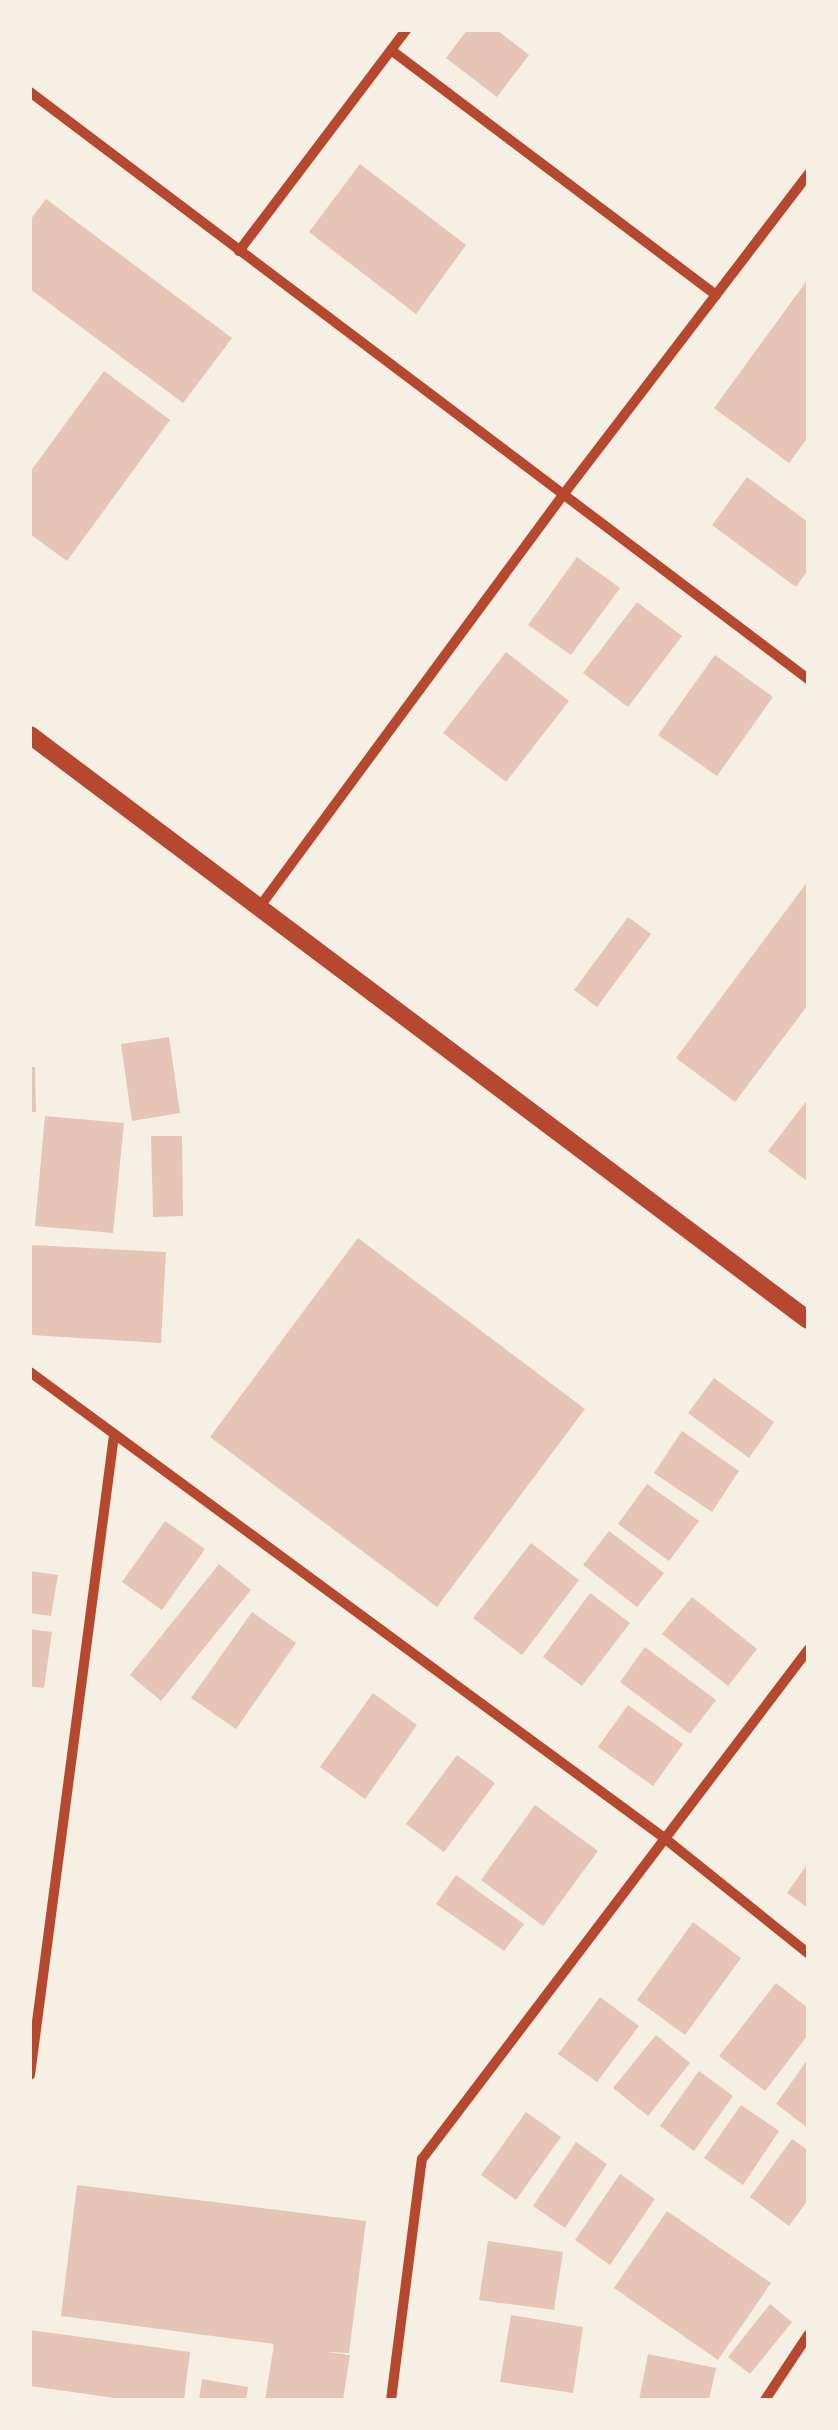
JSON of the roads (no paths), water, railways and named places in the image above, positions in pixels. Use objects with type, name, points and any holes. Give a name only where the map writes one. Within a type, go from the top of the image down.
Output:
[{"type":"street","points":[[239,250],[406,30]]},
{"type":"street","points":[[391,50],[716,295]]},
{"type":"street","points":[[30,92],[808,679]]},
{"type":"street","points":[[258,909],[563,495],[808,174]]},
{"type":"street","points":[[30,735],[808,1320]]},
{"type":"street","points":[[30,1372],[663,1837],[808,1953]]},
{"type":"street","points":[[30,2075],[114,1435]]},
{"type":"street","points":[[391,2400],[422,2159],[808,1650]]},
{"type":"street","points":[[764,2400],[808,2335]]}]
